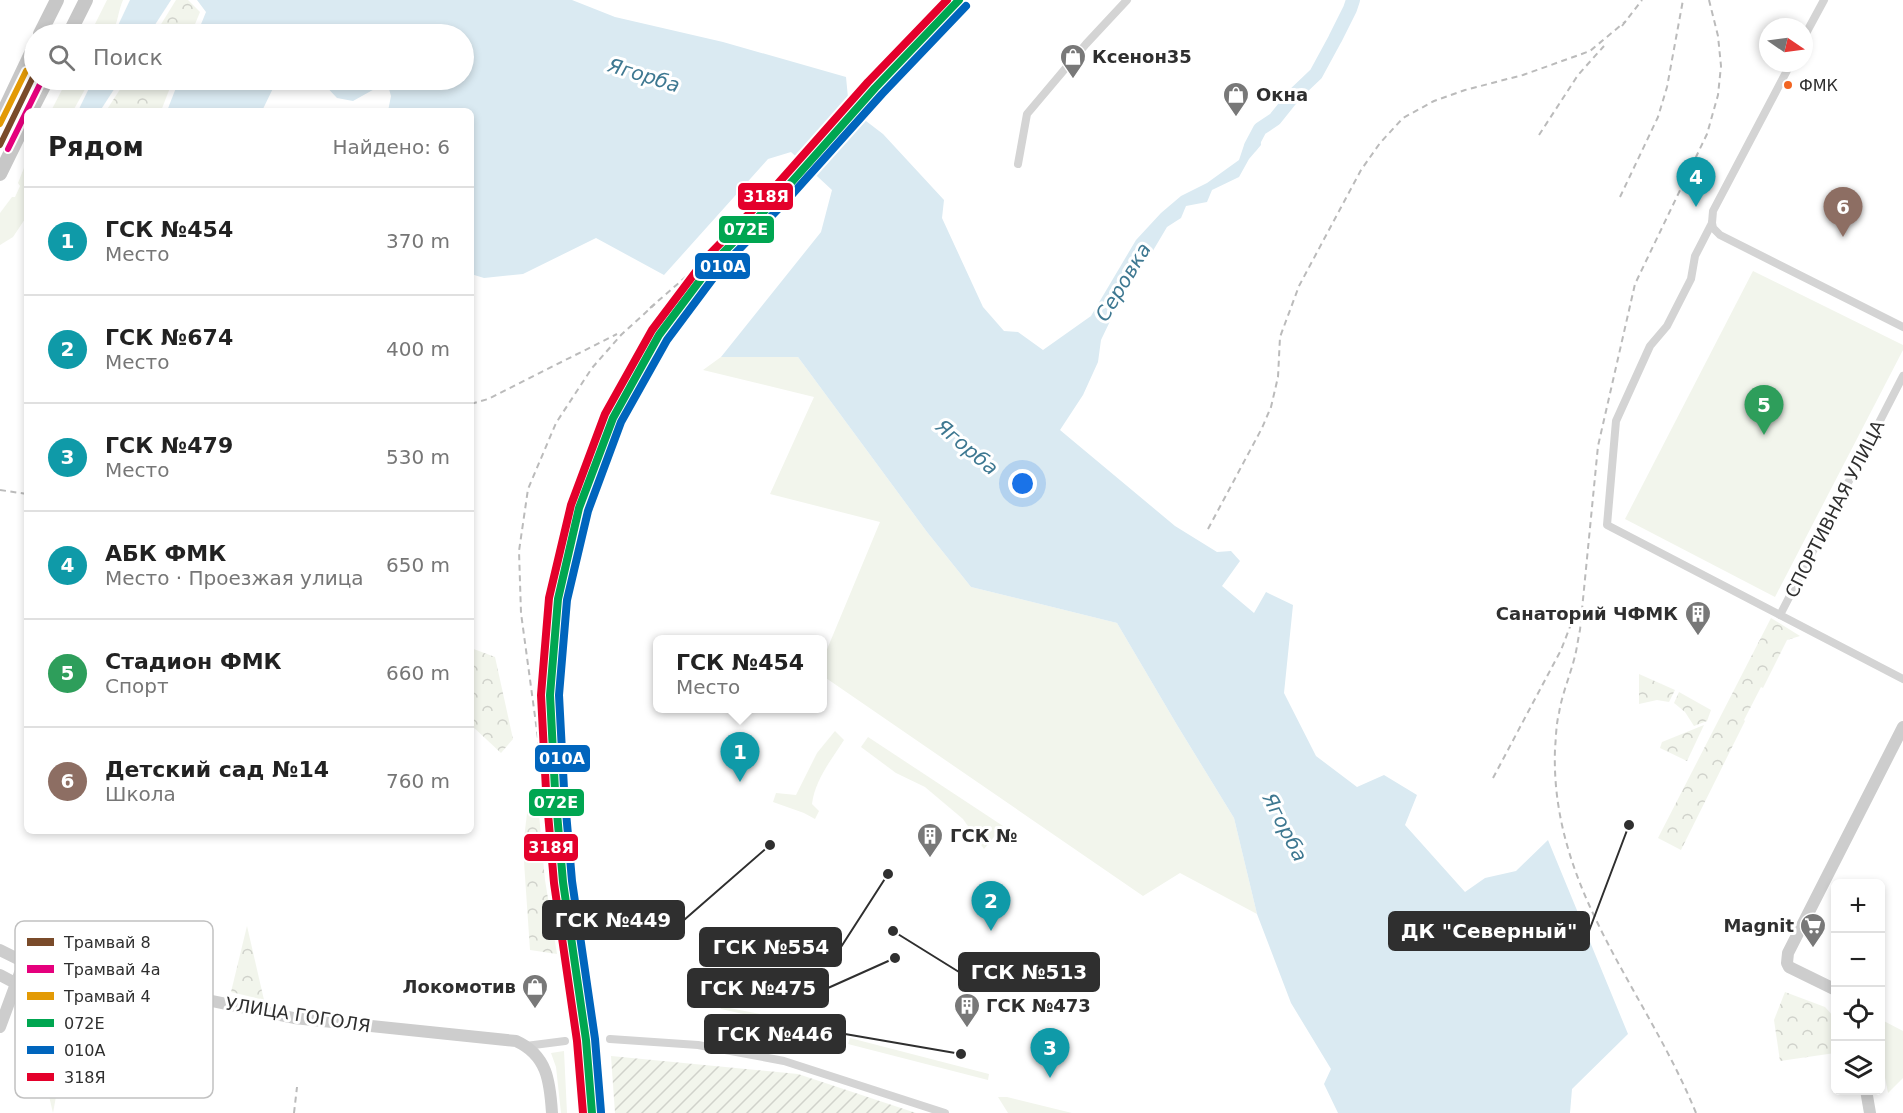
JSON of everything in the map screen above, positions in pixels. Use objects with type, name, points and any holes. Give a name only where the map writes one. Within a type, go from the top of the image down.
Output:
[{"type":"main road","points":[[45,24],[57,0]]},
{"type":"main road","points":[[74,24],[86,0]]},
{"type":"main road","points":[[0,119],[24,68]]},
{"type":"main road","points":[[33,108],[42,90]]},
{"type":"main road","points":[[0,174],[24,126]]},
{"type":"street","points":[[1018,164],[1028,114],[1086,44],[1127,0]]},
{"type":"street","points":[[1813,20],[1824,0]]},
{"type":"street","points":[[1786,72],[1713,211],[1713,228],[1720,234],[1903,327]]},
{"type":"street","points":[[1712,223],[1695,256],[1691,279],[1667,326],[1650,346],[1616,420],[1606,525],[1780,615]]},
{"type":"street","name":"СПОРТИВНАЯ УЛИЦА","points":[[1903,376],[1780,615],[1903,679]]},
{"type":"street","points":[[1831,988],[1789,967],[1788,953],[1903,727]]},
{"type":"street","name":"УЛИЦА ГОГОЛЯ","points":[[0,950],[15,958]]},
{"type":"street","points":[[0,975],[15,983]]},
{"type":"street","points":[[0,1027],[15,989]]},
{"type":"street","name":"УЛИЦА ГОГОЛЯ","points":[[213,1001],[294,1018],[405,1031],[497,1038],[516,1041],[526,1046],[565,1041]]},
{"type":"street","points":[[610,1039],[698,1045],[784,1061],[945,1113]]},
{"type":"street","points":[[526,1046],[536,1053],[543,1063],[552,1113]]},
{"type":"street","points":[[1867,1095],[1870,1113]]},
{"type":"green space","points":[[107,0],[123,0],[116,24],[95,24]]},
{"type":"green space","points":[[176,0],[188,0],[200,12],[195,24],[161,24]]},
{"type":"green space","points":[[62,90],[85,90],[75,108],[53,108]]},
{"type":"green space","points":[[120,90],[169,90],[162,108],[108,108]]},
{"type":"green space","points":[[24,168],[24,220],[13,237],[0,245],[0,213],[12,197],[15,197],[20,186],[18,183]]},
{"type":"green space","points":[[1753,271],[1903,345],[1903,350],[1775,597],[1625,519]]},
{"type":"green space","points":[[721,357],[798,357],[927,532],[971,587],[1117,623],[1234,818],[1257,914],[1180,873],[1143,896],[827,679],[827,649],[880,522],[770,494],[814,397],[703,370]]},
{"type":"green space","points":[[1771,618],[1800,636],[1787,640],[1744,720],[1681,850],[1658,838]]},
{"type":"green space","points":[[474,649],[495,657],[513,739],[501,753],[474,728]]},
{"type":"green space","points":[[1639,674],[1675,690],[1669,702],[1657,700],[1639,704]]},
{"type":"green space","points":[[1679,692],[1711,710],[1707,721],[1694,726],[1685,712],[1674,703]]},
{"type":"green space","points":[[1704,725],[1687,761],[1660,748],[1662,742]]},
{"type":"green space","points":[[835,731],[844,740],[824,770],[816,787],[812,804],[819,811],[815,819],[773,802],[776,793],[796,795],[817,753]]},
{"type":"green space","points":[[868,737],[1003,826],[984,849],[963,819],[925,787],[896,773],[861,747]]},
{"type":"green space","points":[[538,803],[545,880],[557,954],[530,950],[523,847],[528,805]]},
{"type":"green space","points":[[247,926],[264,1000],[231,992]]},
{"type":"green space","points":[[1785,992],[1825,1007],[1831,1014],[1831,1054],[1780,1061],[1774,1020]]},
{"type":"green space","points":[[719,1006],[839,1029],[837,1035],[721,1009]]},
{"type":"green space","points":[[1885,1022],[1903,1031],[1903,1078],[1888,1093],[1885,1078]]},
{"type":"green space","points":[[850,1038],[989,1074],[988,1080],[848,1044]]},
{"type":"green space","points":[[564,1051],[567,1113],[561,1113],[556,1067],[551,1053]]},
{"type":"green space","points":[[611,1056],[798,1074],[916,1113],[615,1113]]},
{"type":"green space","points":[[998,1097],[1007,1097],[1072,1113],[1008,1113]]},
{"type":"green space","points":[[49,1098],[56,1098],[53,1113]]},
{"type":"water","points":[[130,0],[171,0],[155,24],[119,24]]},
{"type":"water","name":"Ягорба","points":[[197,0],[572,0],[615,17],[723,42],[846,77],[849,108],[883,134],[944,200],[942,218],[983,307],[1004,331],[1018,332],[1043,350],[1091,316],[1136,240],[1161,213],[1181,196],[1207,183],[1239,160],[1244,145],[1260,129],[1261,145],[1249,159],[1239,177],[1212,190],[1207,202],[1186,206],[1181,218],[1167,227],[1151,254],[1144,254],[1143,264],[1134,271],[1101,340],[1098,362],[1083,395],[1060,430],[1175,526],[1217,552],[1231,551],[1240,561],[1222,586],[1254,613],[1266,592],[1293,605],[1284,693],[1316,756],[1357,787],[1384,775],[1417,795],[1405,825],[1465,892],[1485,878],[1516,871],[1548,840],[1628,1034],[1572,1089],[1570,1113],[1338,1113],[1324,1084],[1331,1069],[1291,1003],[1257,914],[1234,818],[1117,623],[971,587],[927,532],[798,357],[721,357],[821,232],[832,190],[791,152],[768,159],[664,275],[596,238],[523,274],[484,278],[474,275],[474,108],[389,108],[391,96],[389,90],[474,90],[474,24],[201,24],[206,12]]},
{"type":"water","points":[[88,90],[114,90],[102,108],[79,108]]},
{"type":"water","points":[[175,90],[272,90],[263,108],[168,108]]},
{"type":"water","points":[[329,90],[373,90],[353,101],[337,98]]},
{"type":"waterway","name":"Серовка","points":[[1251,146],[1260,129],[1275,119],[1295,94],[1316,74],[1353,0]]},
{"type":"railway","points":[[1622,26],[1642,0]]},
{"type":"railway","points":[[1620,197],[1658,117],[1667,87],[1683,0]]},
{"type":"railway","points":[[1696,1113],[1584,894],[1568,848],[1558,800],[1555,749],[1560,706],[1580,630],[1598,446],[1635,284],[1707,134],[1718,95],[1721,66],[1718,36],[1709,0]]},
{"type":"railway","points":[[1208,529],[1271,407],[1278,377],[1280,337],[1299,286],[1361,170],[1380,143],[1403,118],[1434,101],[1465,90],[1523,75],[1590,51],[1626,21]]},
{"type":"railway","points":[[1539,135],[1578,75],[1604,46]]},
{"type":"railway","points":[[650,308],[781,194]]},
{"type":"railway","points":[[582,1113],[557,879],[521,613],[519,551],[528,489],[556,423],[592,368],[621,335],[655,304]]},
{"type":"railway","points":[[474,403],[488,399],[617,334]]},
{"type":"railway","points":[[0,490],[24,494]]},
{"type":"railway","points":[[1493,778],[1561,650],[1575,614]]},
{"type":"railway","points":[[294,1113],[297,1087]]},
{"type":"tram line","name":"4","points":[[0,124],[24,75]]},
{"type":"tram line","name":"8","points":[[0,145],[27,90]]},
{"type":"tram line","name":"4а","points":[[28,108],[37,90]]},
{"type":"tram line","name":"4а","points":[[8,149],[24,117]]},
{"type":"transit line","name":"318Я","points":[[583,1113],[577,1041],[554,883],[541,695],[549,598],[571,505],[605,414],[652,330],[707,257],[774,188],[868,82],[947,0]]},
{"type":"transit line","name":"072Е","points":[[592,1113],[586,1040],[563,882],[550,695],[558,599],[579,508],[613,418],[659,335],[713,263],[781,194],[875,88],[959,0]]},
{"type":"transit line","name":"010А","points":[[601,1112],[595,1039],[572,881],[559,695],[567,600],[588,511],[621,422],[667,340],[720,269],[966,6]]},
{"type":"place","name":"Ксенон35","points":[[1073,80]]},
{"type":"place","name":"ФМК","points":[[1788,85]]},
{"type":"place","name":"Окна","points":[[1236,118]]},
{"type":"place","name":"АБК ФМК","points":[[1696,207]]},
{"type":"place","name":"Детский сад №14","points":[[1843,237]]},
{"type":"place","name":"Стадион ФМК","points":[[1764,435]]},
{"type":"place","name":"Санаторий ЧФМК","points":[[1698,637]]},
{"type":"place","name":"ГСК №454","points":[[740,782]]},
{"type":"place","name":"ДК \"Северный\"","points":[[1629,825]]},
{"type":"place","name":"ГСК №449","points":[[770,845]]},
{"type":"place","name":"ГСК №","points":[[930,859]]},
{"type":"place","name":"ГСК №554","points":[[888,874]]},
{"type":"place","name":"ГСК №513","points":[[893,931]]},
{"type":"place","name":"ГСК №674","points":[[991,931]]},
{"type":"place","name":"Magnit","points":[[1813,949]]},
{"type":"place","name":"ГСК №475","points":[[895,958]]},
{"type":"place","name":"Локомотив","points":[[535,1010]]},
{"type":"place","name":"ГСК №473","points":[[967,1029]]},
{"type":"place","name":"ГСК №446","points":[[961,1054]]},
{"type":"place","name":"ГСК №479","points":[[1050,1078]]}]
